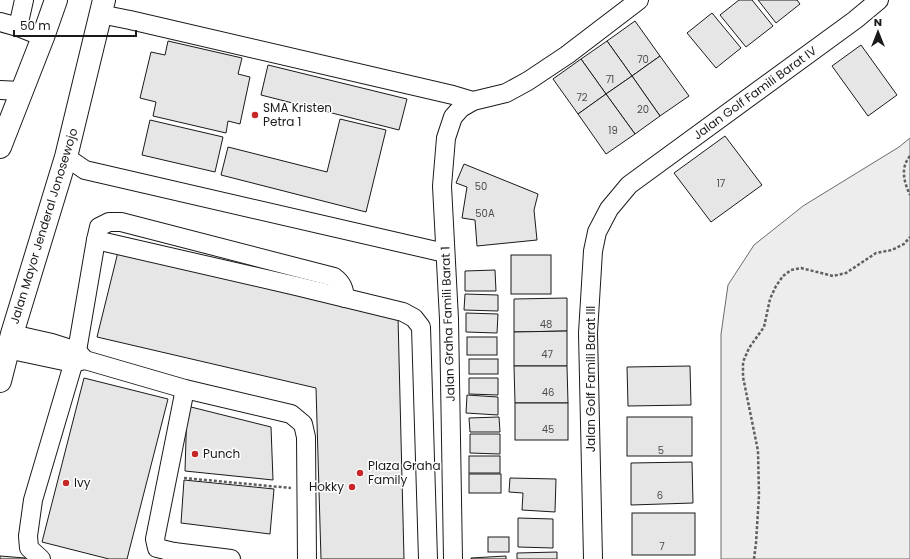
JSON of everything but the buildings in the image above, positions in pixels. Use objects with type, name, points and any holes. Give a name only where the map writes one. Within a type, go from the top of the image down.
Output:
[{"type":"main road","points":[[0,147],[56,0]]},
{"type":"main road","name":"Jalan Mayor Jenderal Jonosewojo","points":[[0,381],[10,341],[66,157],[102,7]]},
{"type":"street","points":[[18,27],[24,0]]},
{"type":"street","points":[[102,7],[130,20],[453,95],[473,101],[506,93],[528,81],[567,55],[639,0]]},
{"type":"street","name":"Jalan Golf Famili Barat IV","points":[[629,185],[855,20],[879,0]]},
{"type":"street","points":[[0,22],[18,27],[43,37]]},
{"type":"street","points":[[0,90],[22,91]]},
{"type":"street","name":"Jalan Graha Famili Barat 1","points":[[453,559],[449,327],[442,186],[446,138],[453,117],[461,108],[473,101]]},
{"type":"street","points":[[66,157],[85,170],[445,253]]},
{"type":"street","name":"Jalan Golf Famili Barat III","points":[[593,559],[588,333],[593,251],[597,232],[609,209],[629,185]]},
{"type":"street","points":[[41,559],[29,548],[28,536],[33,500],[78,358],[99,227],[109,222],[121,222],[334,277],[340,281],[343,286],[346,298],[403,312],[414,318],[421,327],[428,559]]},
{"type":"street","points":[[10,341],[52,343],[78,358],[185,389],[292,414],[303,424],[306,437],[307,559]]},
{"type":"street","points":[[185,389],[169,476],[155,539],[157,548],[173,556],[231,559]]},
{"type":"path","points":[[910,156],[903,171],[905,184],[910,195]]},
{"type":"path","points":[[754,559],[759,495],[758,451],[743,378],[743,362],[749,348],[764,327],[770,299],[776,286],[783,276],[791,270],[801,268],[833,276],[846,272],[876,253],[892,250],[904,244],[910,237]]},
{"type":"path","points":[[169,476],[307,490]]},
{"type":"shaded area","points":[[910,138],[910,559],[721,559],[721,334],[728,285],[754,245],[803,206],[899,147]]},
{"type":"place","name":"SMA Kristen Petra 1","points":[[255,115]]},
{"type":"place","name":"Punch","points":[[195,454]]},
{"type":"place","name":"Plaza Graha Family","points":[[360,473]]},
{"type":"place","name":"Ivy","points":[[66,483]]},
{"type":"place","name":"Hokky","points":[[352,487]]}]
